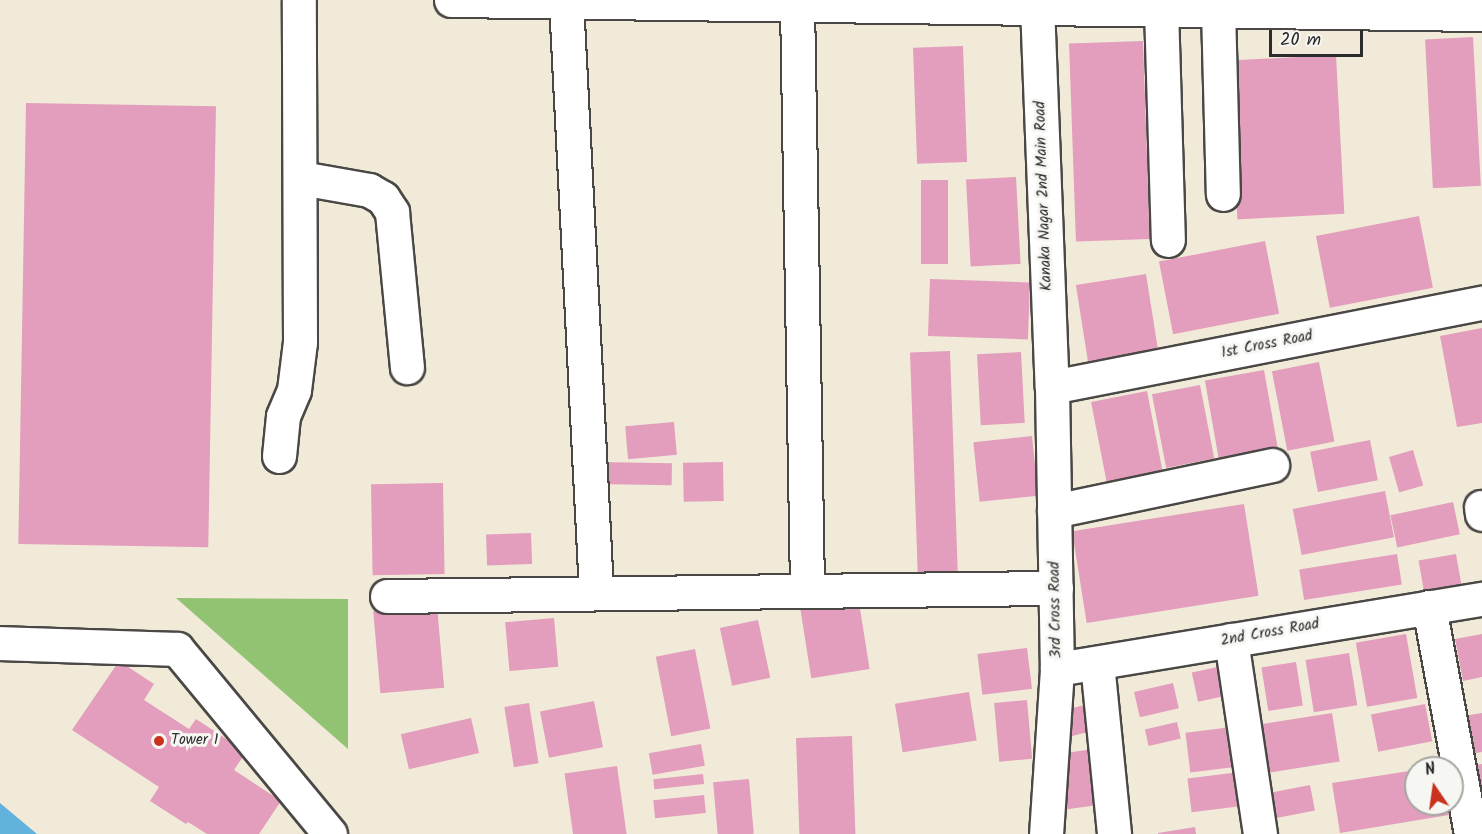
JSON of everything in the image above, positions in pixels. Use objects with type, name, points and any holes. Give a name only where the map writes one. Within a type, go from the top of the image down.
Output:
[{"type":"street","points":[[279,456],[283,416],[294,390],[300,342],[299,0]]},
{"type":"street","points":[[451,0],[1037,5],[1482,14]]},
{"type":"street","points":[[566,1],[596,591]]},
{"type":"street","points":[[797,3],[807,589]]},
{"type":"street","name":"Kanaka Nagar 2nd Main Road","points":[[1037,5],[1052,387]]},
{"type":"street","points":[[1161,8],[1168,240]]},
{"type":"street","points":[[1218,9],[1223,194]]},
{"type":"street","points":[[300,178],[369,189],[383,198],[393,212],[407,367]]},
{"type":"street","name":"1st Cross Road","points":[[1052,387],[1482,303]]},
{"type":"street","name":"3rd Cross Road","points":[[1046,834],[1057,669],[1052,387]]},
{"type":"street","points":[[1054,511],[1272,465]]},
{"type":"street","points":[[387,596],[596,591],[1056,588]]},
{"type":"street","name":"2nd Cross Road","points":[[1057,669],[1482,599]]},
{"type":"street","points":[[1429,607],[1471,834]]},
{"type":"street","points":[[1231,640],[1260,834]]},
{"type":"street","points":[[0,643],[177,649],[330,834]]},
{"type":"street","points":[[1097,663],[1114,834]]},
{"type":"green space","points":[[176,598],[348,599],[348,749]]},
{"type":"water","points":[[0,803],[37,834],[0,834]]},
{"type":"building","points":[[1473,37],[1481,186],[1433,188],[1425,40]]},
{"type":"building","points":[[1143,41],[1150,239],[1076,241],[1069,44]]},
{"type":"building","points":[[963,46],[967,162],[917,164],[913,48]]},
{"type":"building","points":[[1336,55],[1344,214],[1237,219],[1229,61]]},
{"type":"building","points":[[26,103],[216,106],[208,547],[18,544]]},
{"type":"building","points":[[1016,177],[1021,264],[971,266],[966,180]]},
{"type":"building","points":[[921,180],[948,180],[948,264],[921,264]]},
{"type":"building","points":[[1419,216],[1433,288],[1330,308],[1316,236]]},
{"type":"building","points":[[1265,241],[1279,314],[1173,334],[1159,262]]},
{"type":"building","points":[[1146,274],[1158,350],[1088,361],[1076,285]]},
{"type":"building","points":[[930,279],[1030,282],[1028,339],[928,336]]},
{"type":"building","points":[[1482,328],[1482,423],[1457,427],[1440,336]]},
{"type":"building","points":[[950,351],[958,573],[918,574],[910,352]]},
{"type":"building","points":[[1021,352],[1025,423],[981,425],[977,354]]},
{"type":"building","points":[[1319,362],[1334,442],[1287,451],[1272,371]]},
{"type":"building","points":[[1264,370],[1278,451],[1219,461],[1205,380]]},
{"type":"building","points":[[1200,385],[1214,459],[1166,468],[1152,394]]},
{"type":"building","points":[[1147,391],[1164,477],[1108,488],[1091,402]]},
{"type":"building","points":[[674,422],[677,455],[628,459],[625,426]]},
{"type":"building","points":[[1032,436],[1038,496],[980,502],[973,442]]},
{"type":"building","points":[[1370,440],[1378,480],[1318,492],[1310,452]]},
{"type":"building","points":[[1413,450],[1423,486],[1399,492],[1389,457]]},
{"type":"building","points":[[597,462],[672,463],[672,485],[597,484]]},
{"type":"building","points":[[723,462],[724,501],[684,502],[683,463]]},
{"type":"building","points":[[443,483],[445,574],[373,575],[371,484]]},
{"type":"building","points":[[1385,491],[1394,537],[1302,555],[1293,509]]},
{"type":"building","points":[[1453,502],[1460,534],[1397,548],[1390,515]]},
{"type":"building","points":[[1244,504],[1259,596],[1087,623],[1072,531]]},
{"type":"building","points":[[531,533],[532,564],[487,566],[486,535]]},
{"type":"building","points":[[1397,554],[1402,585],[1304,600],[1299,569]]},
{"type":"building","points":[[1456,554],[1463,595],[1426,602],[1419,561]]},
{"type":"building","points":[[858,596],[870,669],[811,678],[800,605]]},
{"type":"building","points":[[437,606],[444,688],[380,693],[373,612]]},
{"type":"building","points":[[554,618],[558,667],[509,671],[505,622]]},
{"type":"building","points":[[758,620],[770,678],[732,686],[720,628]]},
{"type":"building","points":[[1406,634],[1417,698],[1367,707],[1356,643]]},
{"type":"building","points":[[1482,634],[1482,677],[1463,681],[1455,639]]},
{"type":"building","points":[[1027,648],[1032,689],[982,695],[977,654]]},
{"type":"building","points":[[695,649],[710,729],[671,736],[656,657]]},
{"type":"building","points":[[1349,653],[1357,705],[1314,712],[1306,660]]},
{"type":"building","name":"Tower 1","points":[[119,661],[154,684],[144,700],[189,729],[196,719],[246,752],[234,770],[281,801],[259,834],[207,834],[188,822],[186,824],[150,801],[159,787],[72,730]]},
{"type":"building","points":[[1296,662],[1303,705],[1268,711],[1261,667]]},
{"type":"building","points":[[1227,665],[1233,694],[1198,702],[1192,672]]},
{"type":"building","points":[[1173,683],[1179,708],[1140,717],[1134,692]]},
{"type":"building","points":[[969,692],[977,740],[903,752],[895,704]]},
{"type":"building","points":[[1027,700],[1032,759],[999,762],[994,703]]},
{"type":"building","points":[[594,701],[603,747],[549,758],[540,711]]},
{"type":"building","points":[[529,703],[539,763],[514,767],[504,707]]},
{"type":"building","points":[[1088,704],[1095,730],[1065,738],[1058,712]]},
{"type":"building","points":[[1425,704],[1432,741],[1378,752],[1371,714]]},
{"type":"building","points":[[1332,713],[1340,761],[1267,773],[1259,725]]},
{"type":"building","points":[[1482,713],[1482,752],[1458,756],[1451,718]]},
{"type":"building","points":[[471,718],[479,753],[409,769],[401,734]]},
{"type":"building","points":[[1177,722],[1181,739],[1149,746],[1145,729]]},
{"type":"building","points":[[1240,726],[1245,766],[1190,772],[1185,733]]},
{"type":"building","points":[[852,736],[855,834],[799,834],[796,738]]},
{"type":"building","points":[[701,744],[705,766],[653,775],[649,753]]},
{"type":"building","points":[[1094,749],[1102,804],[1067,809],[1059,754]]},
{"type":"building","points":[[1482,764],[1482,811],[1465,767]]},
{"type":"building","points":[[617,766],[627,834],[573,834],[565,773]]},
{"type":"building","points":[[1248,771],[1252,805],[1192,812],[1187,778]]},
{"type":"building","points":[[1404,772],[1404,816],[1443,816],[1340,833],[1332,783]]},
{"type":"building","points":[[703,774],[704,784],[654,789],[653,779]]},
{"type":"building","points":[[749,779],[754,834],[718,834],[713,782]]},
{"type":"building","points":[[1310,785],[1315,811],[1273,819],[1268,793]]},
{"type":"building","points":[[704,795],[706,813],[655,818],[653,800]]},
{"type":"building","points":[[1195,827],[1196,834],[1158,834],[1158,833]]},
{"type":"place","name":"Tower 1","points":[[159,741]]}]
